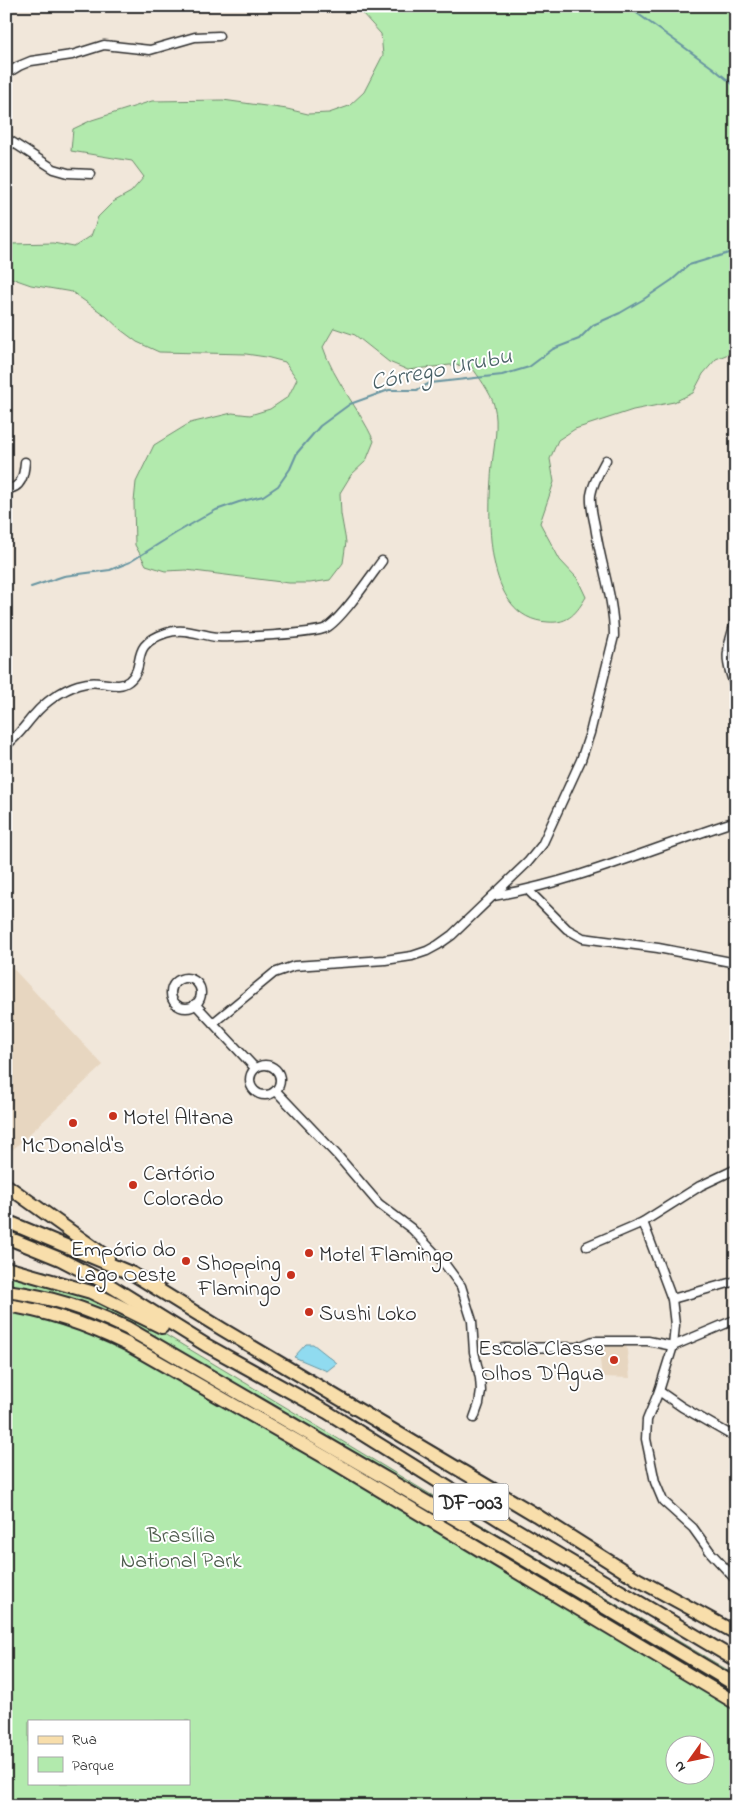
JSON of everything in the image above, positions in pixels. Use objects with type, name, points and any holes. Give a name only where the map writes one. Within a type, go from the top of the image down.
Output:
[{"type":"main road","points":[[6,1185],[122,1269]]},
{"type":"main road","points":[[6,1221],[122,1269]]},
{"type":"main road","points":[[6,1237],[85,1271],[206,1345]]},
{"type":"main road","points":[[6,1268],[91,1292],[166,1329],[206,1345]]},
{"type":"main road","name":"DF-003","points":[[122,1269],[536,1515],[637,1579],[736,1632]]},
{"type":"main road","points":[[6,1291],[31,1294],[64,1302],[96,1313],[127,1328],[502,1546],[736,1685]]},
{"type":"main road","points":[[6,1305],[65,1318],[96,1329],[127,1344],[330,1460],[736,1702]]},
{"type":"main road","name":"DF-003","points":[[206,1345],[327,1412],[500,1520],[736,1660]]},
{"type":"street","points":[[6,74],[31,61],[72,54],[104,45],[150,50],[195,38],[219,36]]},
{"type":"street","points":[[6,138],[54,169],[68,174],[91,174]]},
{"type":"street","points":[[213,1023],[274,973],[284,968],[385,960],[412,956],[438,946],[452,935],[537,852],[548,833],[581,760],[590,733],[611,651],[614,620],[598,544],[591,497],[598,474],[606,460]]},
{"type":"street","points":[[6,489],[15,488],[20,483],[26,462]]},
{"type":"street","points":[[6,745],[14,740],[36,713],[51,699],[68,689],[89,683],[124,684],[134,676],[142,648],[165,633],[182,630],[218,637],[232,637],[310,632],[327,627],[344,610],[382,561]]},
{"type":"street","points":[[736,583],[736,610]]},
{"type":"street","points":[[736,617],[728,651],[730,672],[736,690]]},
{"type":"street","points":[[493,896],[528,890],[610,865],[736,821]]},
{"type":"street","points":[[528,890],[567,929],[583,938],[658,948],[736,963]]},
{"type":"street","points":[[195,1004],[255,1068]]},
{"type":"street","points":[[266,1064],[276,1069],[280,1080],[276,1091],[265,1095],[254,1090],[250,1079],[251,1073],[255,1068],[266,1064]]},
{"type":"street","points":[[276,1091],[337,1155],[379,1204],[412,1229],[444,1263],[461,1286],[472,1321],[474,1352],[480,1378],[481,1391],[474,1418]]},
{"type":"street","points":[[588,1246],[642,1222],[700,1186],[736,1169]]},
{"type":"street","points":[[642,1222],[672,1299],[675,1325],[674,1346],[647,1420],[646,1439],[654,1482],[663,1501],[693,1528],[711,1553],[736,1580]]},
{"type":"street","points":[[672,1299],[736,1281]]},
{"type":"street","points":[[504,1348],[578,1347],[593,1341],[648,1341],[674,1346],[732,1320]]},
{"type":"street","points":[[659,1391],[682,1407],[736,1438]]},
{"type":"shaded area","points":[[6,961],[103,1065],[6,1156]]},
{"type":"shaded area","name":"Escola Classe Olhos D'Agua","points":[[626,1342],[630,1378],[602,1377],[598,1343]]},
{"type":"green space","points":[[345,6],[736,6],[736,351],[716,359],[703,374],[693,393],[674,402],[633,410],[575,429],[558,440],[550,459],[554,482],[540,523],[560,560],[577,578],[586,597],[572,616],[562,621],[548,622],[526,616],[511,603],[500,583],[494,560],[490,509],[496,428],[495,412],[490,395],[471,366],[450,365],[408,370],[389,362],[355,335],[334,328],[323,347],[340,383],[374,441],[366,461],[351,475],[340,493],[341,514],[346,542],[343,563],[330,580],[310,583],[289,583],[186,570],[165,571],[146,565],[135,545],[134,502],[136,482],[154,445],[190,423],[232,413],[250,415],[270,409],[288,397],[297,379],[285,362],[266,357],[246,354],[159,352],[137,342],[106,316],[72,292],[31,285],[11,278],[6,270],[6,252],[11,244],[53,243],[74,247],[91,236],[98,217],[113,202],[131,192],[144,177],[132,161],[71,151],[73,129],[92,120],[152,101],[223,100],[287,109],[308,114],[329,113],[349,106],[364,92],[383,55],[381,34],[362,13]]},
{"type":"green space","name":"Brasília National Park","points":[[6,1266],[45,1271],[111,1302],[453,1508],[736,1675],[736,1806],[6,1806]]},
{"type":"water","points":[[306,1344],[313,1344],[337,1363],[327,1371],[294,1357]]},
{"type":"waterway","points":[[627,6],[713,68],[736,87]]},
{"type":"waterway","name":"Córrego Urubu","points":[[31,587],[64,576],[110,570],[130,562],[216,510],[263,496],[278,486],[290,469],[297,453],[320,426],[350,404],[389,390],[417,390],[430,383],[502,375],[529,367],[553,349],[579,339],[593,325],[620,313],[644,299],[672,280],[689,265],[732,252],[736,253]]},
{"type":"place","name":"Motel Altana","points":[[113,1116]]},
{"type":"place","name":"McDonald's","points":[[73,1123]]},
{"type":"place","name":"Cartório Colorado","points":[[133,1185]]},
{"type":"place","name":"Motel Flamingo","points":[[309,1253]]},
{"type":"place","name":"Empório do Lago Oeste","points":[[186,1261]]},
{"type":"place","name":"Shopping Flamingo","points":[[291,1275]]},
{"type":"place","name":"Sushi Loko","points":[[309,1312]]},
{"type":"place","name":"Escola Classe Olhos D'Agua","points":[[614,1360]]}]
